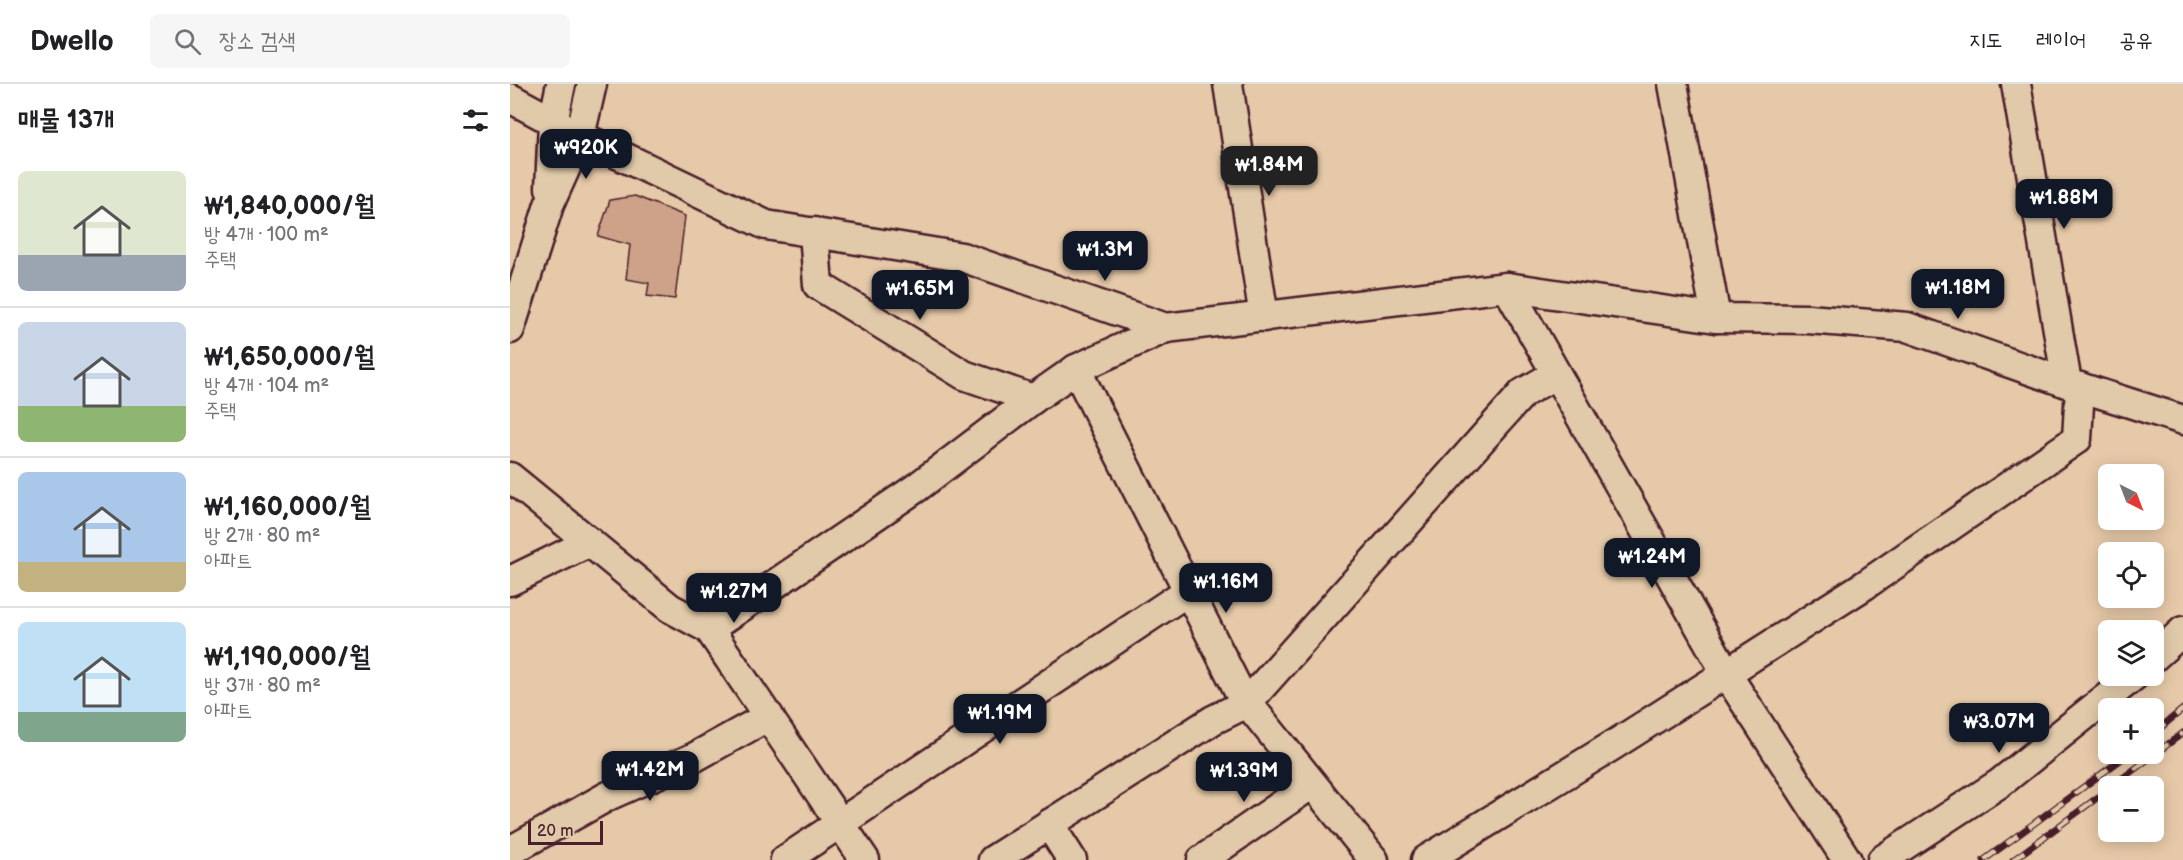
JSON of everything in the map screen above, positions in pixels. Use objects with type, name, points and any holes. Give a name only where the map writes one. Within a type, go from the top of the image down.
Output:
[{"type":"street","points":[[549,205],[553,122],[561,84]]},
{"type":"street","points":[[511,327],[549,205],[580,136],[592,84]]},
{"type":"street","points":[[1228,84],[1264,317]]},
{"type":"street","points":[[1672,84],[1716,318]]},
{"type":"street","points":[[1426,860],[1612,746],[1865,585],[2077,439],[2073,385],[2016,84]]},
{"type":"street","points":[[510,98],[580,136],[766,225],[962,257],[1166,328]]},
{"type":"street","points":[[814,232],[818,285],[964,375],[1033,399]]},
{"type":"street","points":[[1507,287],[1726,674],[1847,860]]},
{"type":"street","points":[[709,628],[915,488],[1076,369],[1166,328],[1507,287],[1716,318],[1808,319],[1907,327],[2073,385],[2183,420]]},
{"type":"street","points":[[1076,369],[1241,695],[1374,860]]},
{"type":"street","points":[[993,860],[1213,720],[1248,703],[1523,393],[1556,374]]},
{"type":"street","points":[[510,477],[670,608],[709,628],[865,860]]},
{"type":"street","points":[[510,581],[590,542]]},
{"type":"street","points":[[785,860],[1188,591]]},
{"type":"street","points":[[2164,648],[2183,631]]},
{"type":"street","points":[[1882,860],[2000,783],[2121,686]]},
{"type":"street","points":[[510,851],[608,796],[695,757],[769,716]]},
{"type":"street","points":[[1202,860],[1312,784]]},
{"type":"street","points":[[1049,824],[1072,860]]},
{"type":"building","points":[[635,196],[685,216],[675,299],[647,296],[649,283],[626,279],[630,245],[598,236],[610,200]]},
{"type":"railway","points":[[2164,725],[2183,709]]},
{"type":"railway","points":[[2125,776],[2183,733]]},
{"type":"railway","points":[[1984,860],[2115,764]]},
{"type":"railway","points":[[2013,860],[2098,797]]}]
